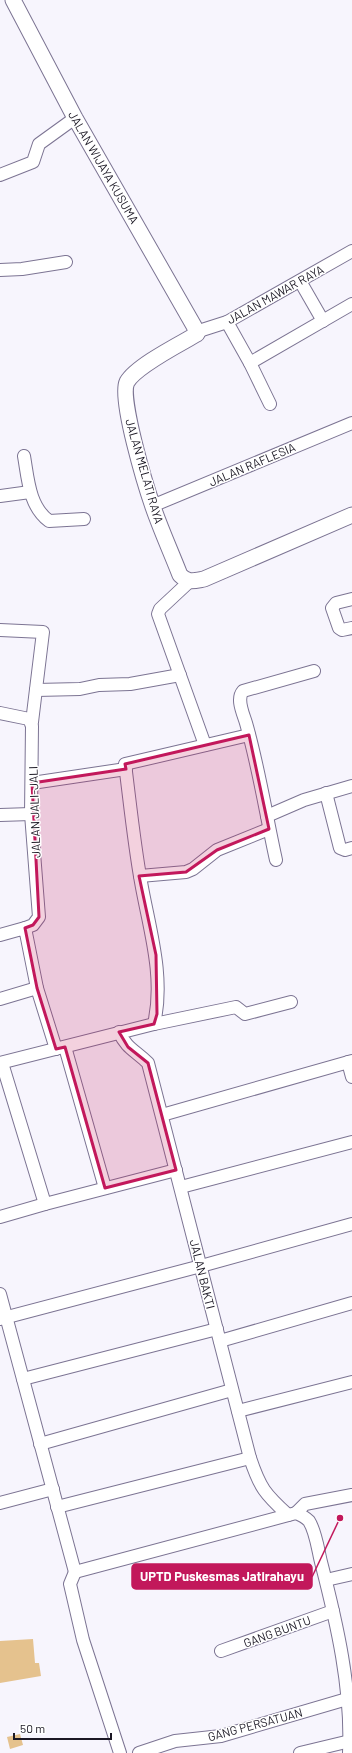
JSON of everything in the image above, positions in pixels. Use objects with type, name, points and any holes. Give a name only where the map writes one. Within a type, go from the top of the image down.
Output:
[{"type":"street","name":"JALAN WIJAYA KUSUMA","points":[[13,0],[76,118],[194,326],[197,334]]},
{"type":"street","points":[[0,175],[33,162],[39,144],[76,118]]},
{"type":"street","name":"JALAN MAWAR RAYA","points":[[197,334],[202,330],[227,322],[352,252]]},
{"type":"street","points":[[0,270],[22,269],[66,262]]},
{"type":"street","points":[[300,281],[323,321]]},
{"type":"street","points":[[250,363],[352,304]]},
{"type":"street","points":[[227,322],[250,363],[270,404]]},
{"type":"street","name":"JALAN MELATI RAYA","points":[[190,582],[180,575],[152,506],[133,437],[124,393],[126,384],[138,371],[197,334]]},
{"type":"street","name":"JALAN RAFLESIA","points":[[152,506],[352,423]]},
{"type":"street","points":[[24,456],[30,492],[41,515],[49,521],[84,518]]},
{"type":"street","points":[[0,496],[30,492]]},
{"type":"street","points":[[205,745],[159,621],[158,614],[160,609],[190,582],[204,579],[352,515]]},
{"type":"street","points":[[352,599],[336,603],[332,608],[339,628],[342,630],[352,628]]},
{"type":"street","name":"JALAN JALI-JALI","points":[[0,630],[43,632],[32,722],[32,814],[39,917],[33,926],[25,928]]},
{"type":"street","points":[[276,860],[249,735],[240,702],[240,694],[243,690],[314,671]]},
{"type":"street","points":[[36,690],[80,689],[99,685],[130,684],[180,675]]},
{"type":"street","points":[[0,713],[29,719],[32,722]]},
{"type":"street","points":[[154,1024],[158,990],[156,955],[140,876],[126,764],[249,735]]},
{"type":"street","points":[[32,783],[126,769]]},
{"type":"street","points":[[267,816],[304,800],[352,786]]},
{"type":"street","points":[[326,793],[340,848],[345,850],[352,848]]},
{"type":"street","points":[[0,815],[32,814]]},
{"type":"street","points":[[140,876],[193,870],[217,850],[269,829]]},
{"type":"street","points":[[0,935],[25,928],[37,988],[60,1048],[105,1188]]},
{"type":"street","points":[[0,999],[37,988]]},
{"type":"street","points":[[45,1204],[1,1063],[154,1024],[236,1007],[245,1014],[291,1002]]},
{"type":"street","name":"JALAN BAKTI","points":[[119,1032],[128,1048],[138,1053],[148,1063],[232,1390],[257,1479],[267,1496],[292,1514],[305,1517],[310,1522],[333,1611],[347,1651],[347,1699],[351,1720],[349,1753]]},
{"type":"street","points":[[162,1115],[350,1062],[352,1077]]},
{"type":"street","points":[[181,1188],[352,1142]]},
{"type":"street","points":[[0,1217],[176,1170]]},
{"type":"street","points":[[3,1319],[352,1224]]},
{"type":"street","points":[[0,1294],[3,1319],[23,1379],[75,1572],[70,1584],[83,1640],[120,1753]]},
{"type":"street","points":[[23,1379],[352,1303]]},
{"type":"street","points":[[238,1411],[352,1382]]},
{"type":"street","points":[[40,1444],[232,1390]]},
{"type":"street","points":[[57,1507],[250,1458]]},
{"type":"street","points":[[0,1503],[52,1489]]},
{"type":"street","points":[[75,1572],[292,1514],[305,1504],[352,1495]]},
{"type":"street","points":[[326,1580],[352,1574]]},
{"type":"street","name":"GANG BUNTU","points":[[221,1651],[333,1611]]},
{"type":"street","name":"GANG PERSATUAN","points":[[139,1753],[176,1742],[221,1736],[347,1699]]},
{"type":"street","points":[[300,1753],[350,1741]]},
{"type":"highlighted area","points":[[249,735],[269,829],[217,850],[186,872],[139,876],[156,955],[157,1014],[154,1024],[119,1032],[128,1047],[148,1063],[176,1170],[105,1188],[65,1047],[56,1049],[37,988],[25,928],[33,925],[39,917],[32,783],[126,769],[125,764]]},
{"type":"building","points":[[33,1639],[35,1663],[39,1663],[41,1676],[0,1683],[0,1641]]},
{"type":"building","points":[[20,1734],[23,1745],[10,1749],[7,1737]]},
{"type":"place","name":"UPTD Puskesmas Jatirahayu","points":[[340,1518]]}]
